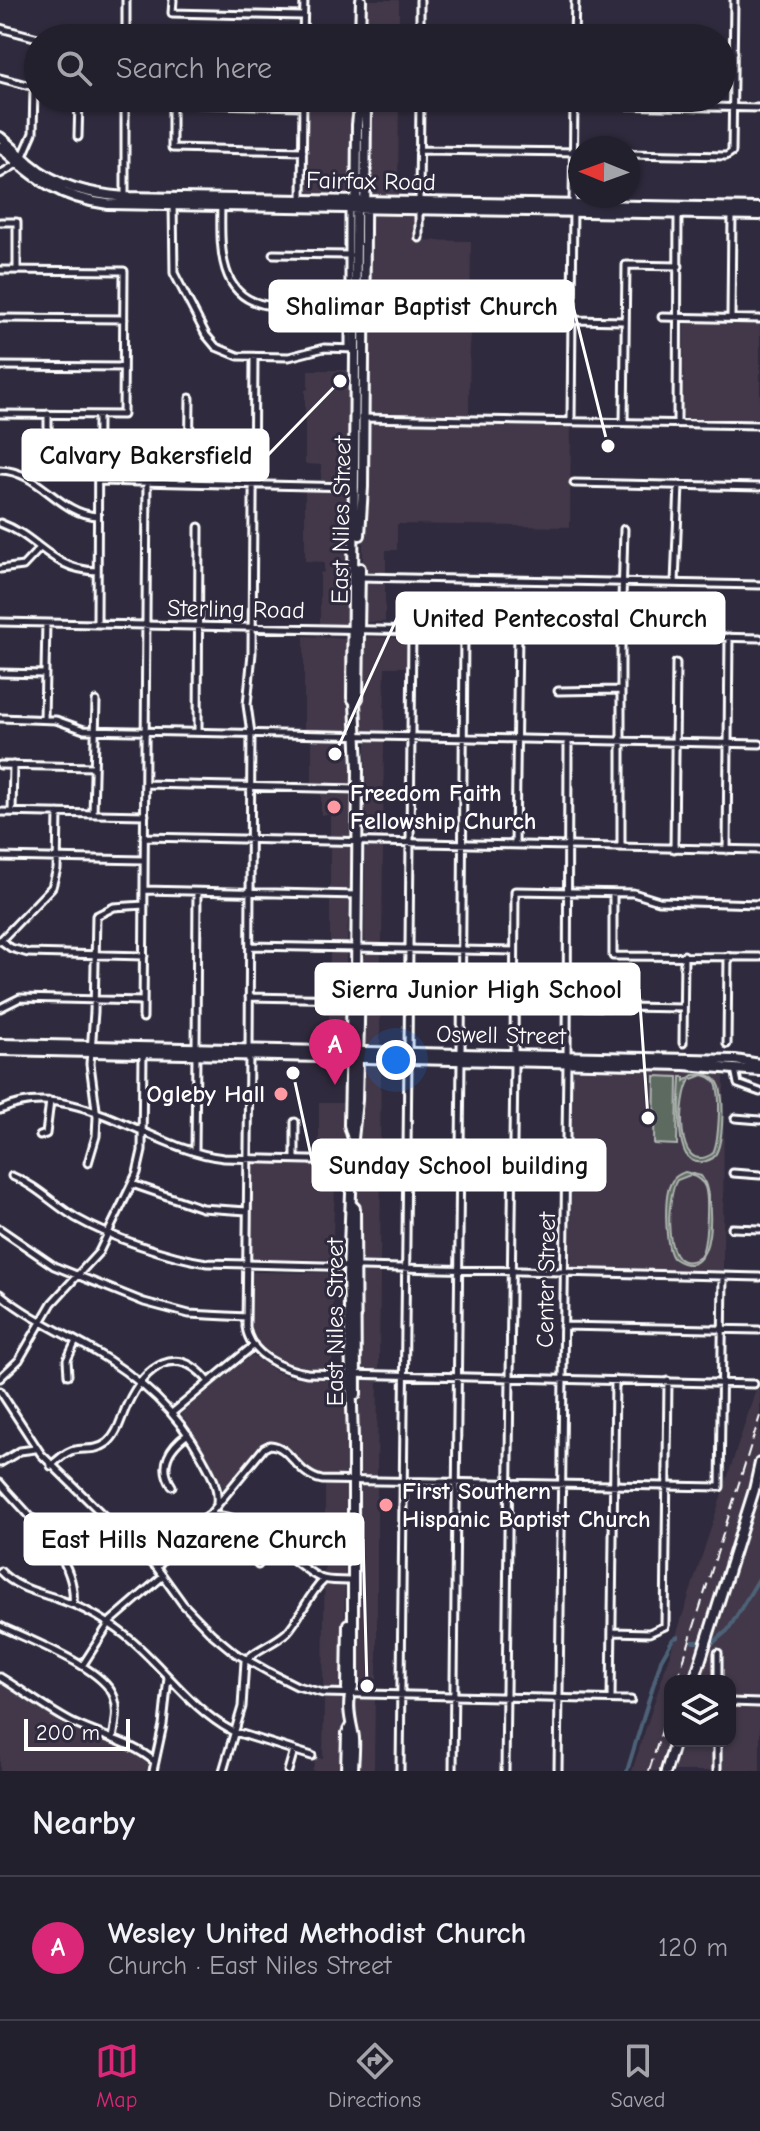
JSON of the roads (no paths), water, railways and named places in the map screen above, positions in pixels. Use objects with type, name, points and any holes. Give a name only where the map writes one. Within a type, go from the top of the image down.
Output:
[{"type":"main road","points":[[360,24],[361,0]]},
{"type":"main road","name":"East Niles Street","points":[[354,1055],[352,985],[356,979],[358,895],[355,702],[358,698],[354,544],[355,487],[364,390],[365,298],[359,206],[359,112]]},
{"type":"main road","name":"East Niles Street","points":[[356,630],[360,577],[360,418],[352,349],[353,256],[366,162],[366,112]]},
{"type":"main road","points":[[357,125],[366,162]]},
{"type":"main road","name":"Fairfax Road","points":[[0,137],[42,183],[95,203],[568,208]]},
{"type":"main road","name":"Fairfax Road","points":[[0,147],[20,160]]},
{"type":"main road","name":"Fairfax Road","points":[[419,206],[455,202],[568,208]]},
{"type":"main road","name":"Fairfax Road","points":[[573,208],[760,208]]},
{"type":"main road","name":"Fairfax Road","points":[[678,210],[760,215]]},
{"type":"main road","points":[[353,256],[360,290],[365,298]]},
{"type":"main road","points":[[352,349],[359,353],[364,390]]},
{"type":"main road","points":[[355,487],[360,523]]},
{"type":"main road","points":[[354,544],[356,569],[360,577]]},
{"type":"main road","name":"East Niles Street","points":[[346,1771],[350,1693],[353,1688],[354,1621],[351,1617],[353,1374],[349,1209],[352,1205],[353,1139],[349,1125],[360,984],[356,979]]},
{"type":"main road","name":"Oswell Street","points":[[0,1044],[143,1053],[196,1051],[209,1055],[289,1050],[354,1055]]},
{"type":"main road","name":"Oswell Street","points":[[0,1050],[735,1060],[759,1065]]},
{"type":"main road","name":"Oswell Street","points":[[567,1059],[735,1068],[759,1065]]},
{"type":"main road","points":[[757,1490],[760,1463]]},
{"type":"main road","points":[[696,1675],[760,1478]]},
{"type":"main road","name":"East Niles Street","points":[[350,1727],[353,1730],[353,1771]]},
{"type":"main road","points":[[666,1771],[673,1747]]},
{"type":"street","points":[[126,0],[126,24]]},
{"type":"street","points":[[173,0],[172,13],[303,16]]},
{"type":"street","points":[[303,24],[304,0]]},
{"type":"street","points":[[420,0],[420,24]]},
{"type":"street","points":[[574,24],[575,0]]},
{"type":"street","points":[[734,0],[734,24]]},
{"type":"street","points":[[0,28],[24,34]]},
{"type":"street","points":[[0,78],[24,85]]},
{"type":"street","points":[[736,107],[760,108]]},
{"type":"street","points":[[0,174],[20,160],[33,133],[34,112]]},
{"type":"street","points":[[77,112],[78,137]]},
{"type":"street","points":[[125,112],[125,201]]},
{"type":"street","points":[[172,112],[172,148],[303,151]]},
{"type":"street","points":[[302,204],[303,112]]},
{"type":"street","points":[[419,238],[420,112]]},
{"type":"street","points":[[575,112],[576,136]]},
{"type":"street","points":[[640,154],[726,156],[732,152],[733,112]]},
{"type":"street","points":[[419,150],[568,152]]},
{"type":"street","points":[[173,202],[174,273],[206,335],[216,347],[226,353],[254,357],[289,357],[318,349],[352,349],[350,302],[353,256],[273,254]]},
{"type":"street","points":[[222,203],[222,259],[234,285],[244,297],[265,306],[350,302]]},
{"type":"street","points":[[571,421],[573,208]]},
{"type":"street","points":[[677,423],[678,210]]},
{"type":"street","points":[[731,318],[732,215]]},
{"type":"street","points":[[0,222],[17,222],[17,270]]},
{"type":"street","points":[[624,422],[626,265],[679,266]]},
{"type":"street","points":[[0,270],[124,271],[123,415],[0,414]]},
{"type":"street","points":[[662,317],[760,319]]},
{"type":"street","points":[[0,318],[124,319]]},
{"type":"street","points":[[572,320],[625,321]]},
{"type":"street","points":[[254,357],[252,627],[247,687],[251,733],[248,1336],[269,1359],[291,1370],[754,1384]]},
{"type":"street","points":[[0,366],[123,367]]},
{"type":"street","points":[[189,483],[190,398]]},
{"type":"street","points":[[48,414],[48,447]]},
{"type":"street","points":[[97,624],[98,415]]},
{"type":"street","points":[[360,418],[760,425]]},
{"type":"street","points":[[0,470],[23,474],[73,510],[97,516]]},
{"type":"street","points":[[98,481],[355,487]]},
{"type":"street","points":[[143,1018],[147,482]]},
{"type":"street","points":[[574,483],[760,487]]},
{"type":"street","points":[[675,583],[679,485]]},
{"type":"street","points":[[0,523],[70,568],[97,571]]},
{"type":"street","points":[[198,732],[199,527]]},
{"type":"street","points":[[621,847],[624,529]]},
{"type":"street","points":[[0,569],[23,566],[40,548]]},
{"type":"street","points":[[360,577],[760,585]]},
{"type":"street","name":"Sterling Road","points":[[0,622],[760,638]]},
{"type":"street","points":[[44,719],[46,623]]},
{"type":"street","points":[[400,1771],[412,630]]},
{"type":"street","points":[[453,1771],[464,632]]},
{"type":"street","points":[[515,845],[518,633]]},
{"type":"street","points":[[727,850],[729,637]]},
{"type":"street","points":[[674,849],[676,663]]},
{"type":"street","points":[[0,673],[45,674]]},
{"type":"street","points":[[558,691],[621,690]]},
{"type":"street","points":[[93,814],[96,701]]},
{"type":"street","points":[[0,718],[61,721],[79,729],[95,730],[760,744]]},
{"type":"street","name":"Center Street","points":[[558,1771],[568,741]]},
{"type":"street","points":[[0,765],[94,767]]},
{"type":"street","points":[[12,812],[13,765]]},
{"type":"street","points":[[145,784],[358,789]]},
{"type":"street","points":[[0,812],[145,815]]},
{"type":"street","points":[[58,813],[56,875],[50,891],[0,940],[11,948],[28,953],[144,956]]},
{"type":"street","points":[[144,837],[760,850]]},
{"type":"street","points":[[0,857],[144,860]]},
{"type":"street","points":[[144,890],[358,895]]},
{"type":"street","points":[[505,1771],[515,891],[638,894],[659,901],[760,904]]},
{"type":"street","points":[[195,1151],[197,892]]},
{"type":"street","points":[[613,893],[613,956],[760,957]]},
{"type":"street","points":[[88,1163],[94,1145],[97,1114],[90,1049],[96,916],[114,907],[144,905]]},
{"type":"street","points":[[250,946],[514,951]]},
{"type":"street","points":[[683,1043],[684,955]]},
{"type":"street","points":[[727,1044],[728,956]]},
{"type":"street","points":[[249,997],[352,999]]},
{"type":"street","points":[[0,1008],[20,998],[143,1001]]},
{"type":"street","points":[[567,1006],[683,1008]]},
{"type":"street","points":[[0,1378],[19,1360],[58,1295],[94,1260],[132,1184],[141,1158],[143,1053]]},
{"type":"street","points":[[735,1068],[738,1084],[760,1092]]},
{"type":"street","points":[[0,1110],[26,1101],[50,1101],[97,1114],[217,1157],[565,1166]]},
{"type":"street","points":[[48,1119],[50,1101]]},
{"type":"street","points":[[735,1118],[760,1120]]},
{"type":"street","points":[[295,1122],[295,1159]]},
{"type":"street","points":[[733,1173],[760,1175]]},
{"type":"street","points":[[12,1176],[38,1189],[74,1217],[182,1258],[247,1265],[760,1277]]},
{"type":"street","points":[[132,1184],[202,1208],[247,1211]]},
{"type":"street","points":[[732,1228],[760,1229]]},
{"type":"street","points":[[0,1229],[43,1260],[78,1277],[176,1312],[246,1317]]},
{"type":"street","points":[[157,1568],[175,1539],[206,1516],[264,1448],[273,1444],[282,1448],[302,1471],[322,1480],[720,1487],[723,1277]]},
{"type":"street","points":[[0,1294],[142,1383],[188,1434],[215,1484],[216,1504]]},
{"type":"street","points":[[563,1326],[759,1330]]},
{"type":"street","points":[[68,1375],[67,1360],[76,1341]]},
{"type":"street","points":[[172,1413],[254,1345]]},
{"type":"street","points":[[51,1466],[70,1452],[95,1449],[109,1441],[130,1398],[158,1366],[173,1360],[194,1365],[209,1382]]},
{"type":"street","points":[[611,1699],[615,1380]]},
{"type":"street","points":[[612,1632],[649,1633],[665,1626],[668,1381]]},
{"type":"street","points":[[0,1391],[36,1449],[157,1568],[200,1623],[246,1659],[307,1689],[323,1693],[631,1700]]},
{"type":"street","points":[[172,1486],[165,1472],[167,1457],[176,1443],[188,1434]]},
{"type":"street","points":[[0,1463],[20,1451],[36,1449]]},
{"type":"street","points":[[0,1483],[64,1561],[72,1581],[73,1604]]},
{"type":"street","points":[[206,1516],[228,1518],[278,1546],[324,1580],[351,1581]]},
{"type":"street","points":[[258,1565],[259,1560],[278,1546]]},
{"type":"street","points":[[0,1571],[20,1587],[73,1604],[109,1623],[145,1652],[204,1713],[235,1732],[312,1756]]},
{"type":"street","points":[[82,1666],[109,1623],[163,1576]]},
{"type":"street","points":[[246,1659],[274,1643],[288,1630],[324,1580]]},
{"type":"street","points":[[0,1626],[101,1677],[112,1693],[117,1711],[113,1739]]},
{"type":"street","points":[[718,1653],[718,1675]]},
{"type":"street","points":[[223,1771],[244,1693],[246,1659]]},
{"type":"street","points":[[153,1771],[163,1725],[168,1676]]},
{"type":"street","points":[[0,1677],[61,1716],[133,1747],[155,1762]]},
{"type":"street","points":[[736,1702],[760,1703]]},
{"type":"street","points":[[717,1747],[717,1771]]},
{"type":"street","points":[[288,1771],[294,1750]]},
{"type":"waterway","points":[[714,1642],[728,1630],[760,1577]]},
{"type":"waterway","points":[[627,1771],[661,1660],[673,1639],[678,1637]]},
{"type":"waterway","points":[[693,1642],[700,1642]]},
{"type":"railway","points":[[679,1675],[760,1416]]},
{"type":"railway","points":[[649,1771],[664,1724]]},
{"type":"place","name":"Calvary Bakersfield","points":[[340,381]]},
{"type":"place","name":"Shalimar Baptist Church","points":[[608,446]]},
{"type":"place","name":"United Pentecostal Church","points":[[335,754]]},
{"type":"place","name":"Freedom Faith Fellowship Church","points":[[334,807]]},
{"type":"place","name":"Sunday School building","points":[[293,1073]]},
{"type":"place","name":"Wesley United Methodist Church","points":[[335,1085]]},
{"type":"place","name":"Ogleby Hall","points":[[281,1094]]},
{"type":"place","name":"Sierra Junior High School","points":[[648,1118]]},
{"type":"place","name":"First Southern Hispanic Baptist Church","points":[[386,1505]]},
{"type":"place","name":"East Hills Nazarene Church","points":[[367,1686]]}]
